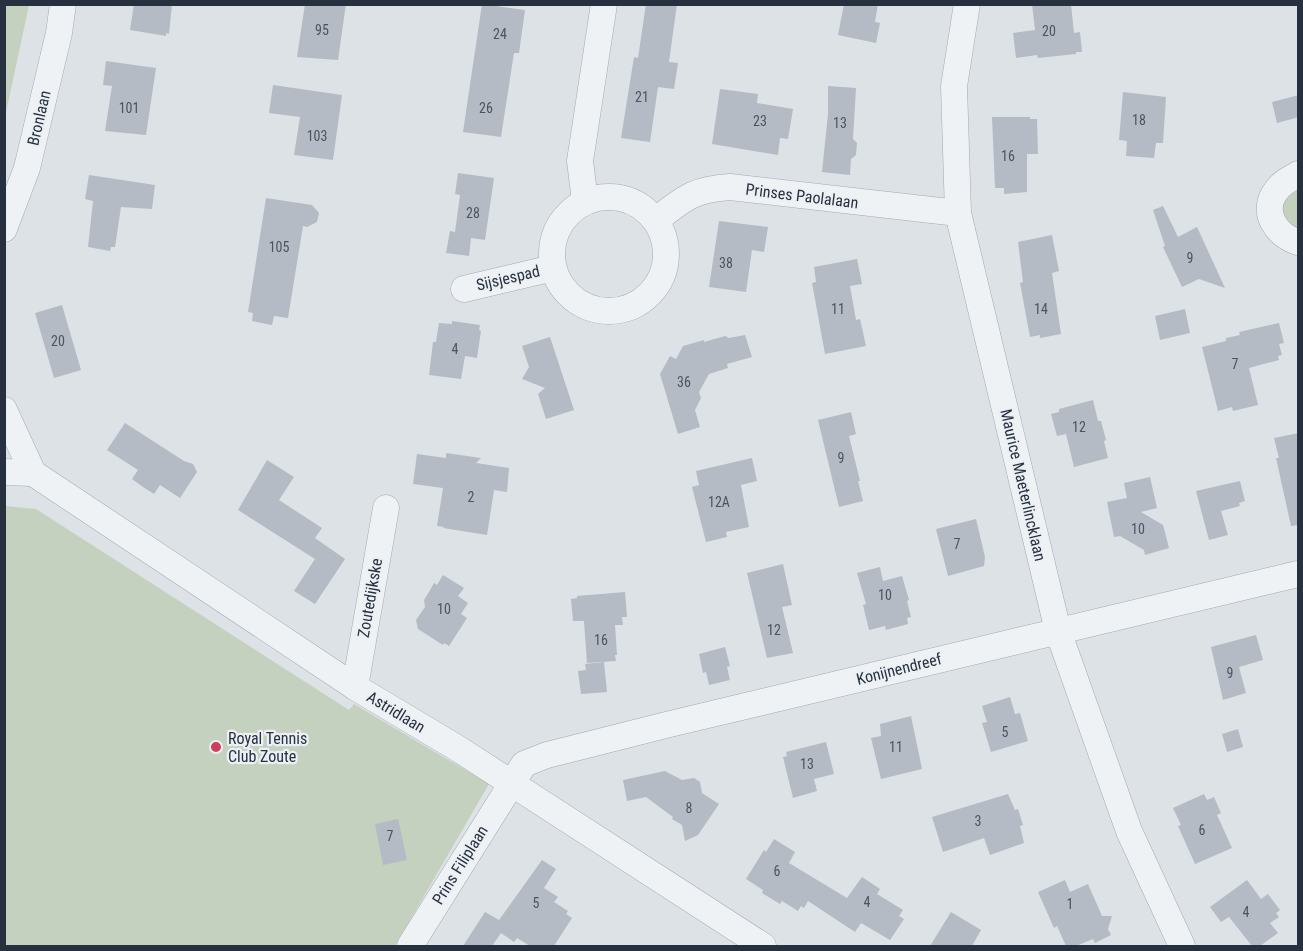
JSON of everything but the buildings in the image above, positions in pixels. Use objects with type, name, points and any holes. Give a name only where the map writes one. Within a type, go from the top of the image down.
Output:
[{"type":"street","name":"Bronlaan","points":[[4,229],[27,168],[59,33],[63,4]]},
{"type":"street","points":[[585,201],[580,161],[604,4]]},
{"type":"street","name":"Maurice Maeterlincklaan","points":[[967,4],[954,86],[958,213],[1058,631],[1129,831],[1182,946]]},
{"type":"street","points":[[1299,174],[1281,184],[1270,204],[1271,218],[1276,229],[1286,238],[1299,242]]},
{"type":"street","name":"Prinses Paolalaan","points":[[656,220],[686,197],[705,189],[730,187],[958,213]]},
{"type":"street","points":[[604,196],[624,198],[641,206],[656,220],[664,236],[667,255],[664,273],[655,290],[642,302],[625,310],[606,312],[588,308],[572,299],[560,285],[553,268],[552,248],[557,229],[569,213],[585,201],[604,196]]},
{"type":"street","name":"Sijsjespad","points":[[464,289],[553,268]]},
{"type":"street","points":[[4,410],[33,473],[4,472]]},
{"type":"street","name":"Astridlaan","points":[[33,473],[355,687],[457,748],[763,946]]},
{"type":"street","name":"Zoutedijkske","points":[[355,687],[386,508]]},
{"type":"street","name":"Konijnendreef","points":[[510,783],[524,764],[547,755],[1299,574]]},
{"type":"street","name":"Prins Filiplaan","points":[[410,946],[510,783]]},
{"type":"green space","points":[[4,5],[29,5],[5,117]]},
{"type":"green space","points":[[1298,182],[1298,236],[1283,226],[1280,196]]},
{"type":"green space","name":"Royal Tennis Club Zoute","points":[[5,506],[36,509],[349,710],[354,704],[489,784],[395,946],[5,946]]},
{"type":"place","name":"Royal Tennis Club Zoute","points":[[216,747]]}]
